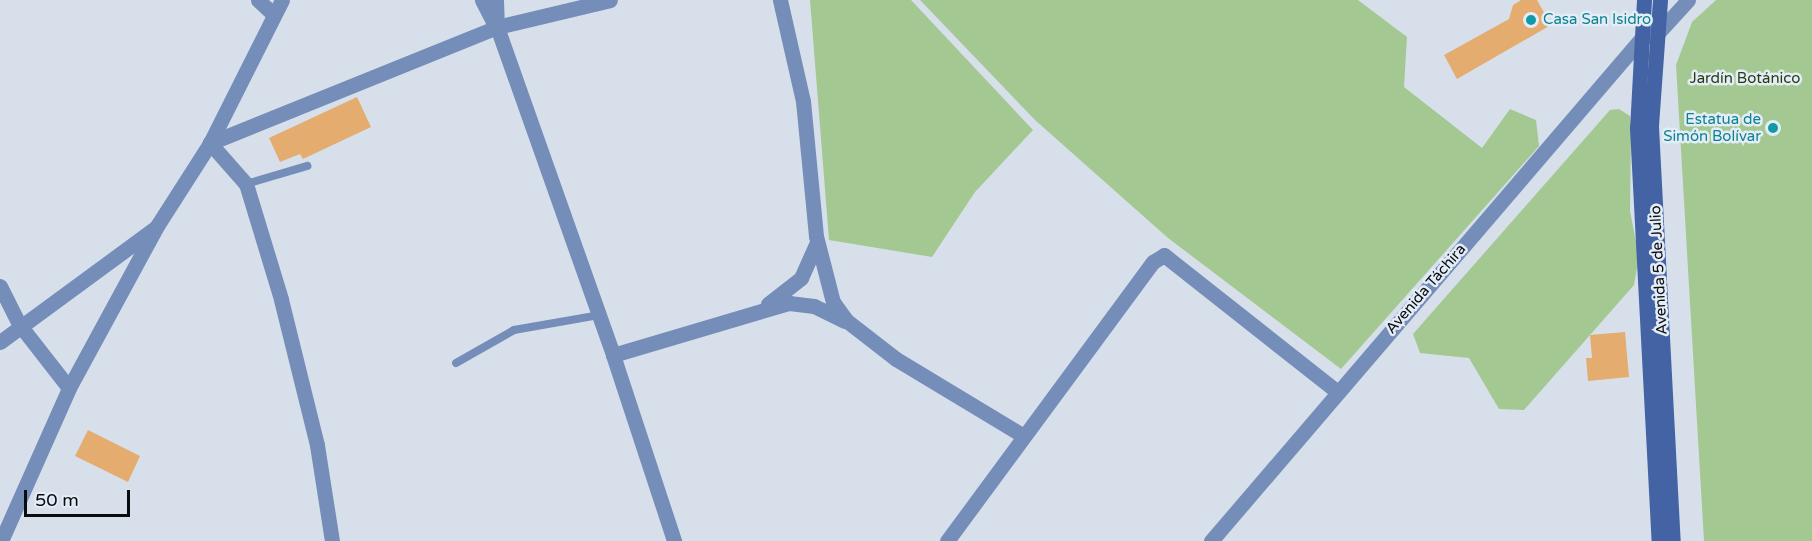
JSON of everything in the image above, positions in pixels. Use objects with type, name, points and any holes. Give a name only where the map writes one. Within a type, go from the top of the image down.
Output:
[{"type":"street","points":[[258,0],[274,15]]},
{"type":"street","points":[[1,541],[69,388],[157,226],[210,143],[282,0]]},
{"type":"street","points":[[482,0],[497,27],[613,355],[670,540]]},
{"type":"street","points":[[496,0],[497,27]]},
{"type":"street","points":[[210,143],[497,27],[610,0]]},
{"type":"street","points":[[780,0],[803,101],[817,241],[833,302],[847,321]]},
{"type":"street","name":"Avenida 5 de Julio","points":[[1644,0],[1650,37],[1651,127],[1673,541]]},
{"type":"street","points":[[1650,37],[1688,0]]},
{"type":"street","points":[[1650,37],[1661,2]]},
{"type":"street","name":"Avenida 5 de Julio","points":[[1650,37],[1637,128],[1659,541]]},
{"type":"street","name":"Avenida Táchira","points":[[1211,541],[1336,392],[1650,37]]},
{"type":"street","points":[[210,143],[246,184],[281,298],[317,445],[332,541]]},
{"type":"street","points":[[0,342],[19,324],[157,226]]},
{"type":"street","points":[[756,310],[781,297],[801,278],[817,241]]},
{"type":"street","points":[[947,541],[1022,435],[1153,262],[1164,255],[1336,392]]},
{"type":"street","points":[[0,286],[19,324],[69,388]]},
{"type":"street","points":[[613,355],[756,310],[789,303],[814,306],[847,321],[896,358],[1022,435]]},
{"type":"lane","points":[[246,184],[307,166]]},
{"type":"lane","points":[[456,363],[514,330],[599,315]]},
{"type":"green space","points":[[810,0],[911,0],[1033,130],[975,192],[932,257],[829,240]]},
{"type":"green space","points":[[920,0],[1358,0],[1407,37],[1404,87],[1482,148],[1510,109],[1536,120],[1539,146],[1341,369],[1168,238],[1035,120]]},
{"type":"green space","name":"Jardín Botánico","points":[[1716,0],[1812,0],[1812,541],[1704,541],[1676,65],[1692,22]]},
{"type":"green space","points":[[1619,109],[1630,116],[1630,211],[1639,257],[1634,285],[1524,410],[1499,409],[1469,358],[1420,353],[1413,334],[1610,110]]},
{"type":"building","points":[[1521,0],[1537,0],[1551,25],[1457,79],[1444,55],[1509,19],[1513,5]]},
{"type":"building","points":[[357,97],[371,127],[303,159],[300,154],[280,162],[269,138]]},
{"type":"building","points":[[1625,332],[1629,377],[1588,381],[1586,358],[1592,358],[1590,335]]},
{"type":"building","points":[[88,430],[140,456],[128,482],[75,456]]},
{"type":"place","name":"Casa San Isidro","points":[[1531,20]]},
{"type":"place","name":"Estatua de Simón Bolívar","points":[[1773,128]]}]
